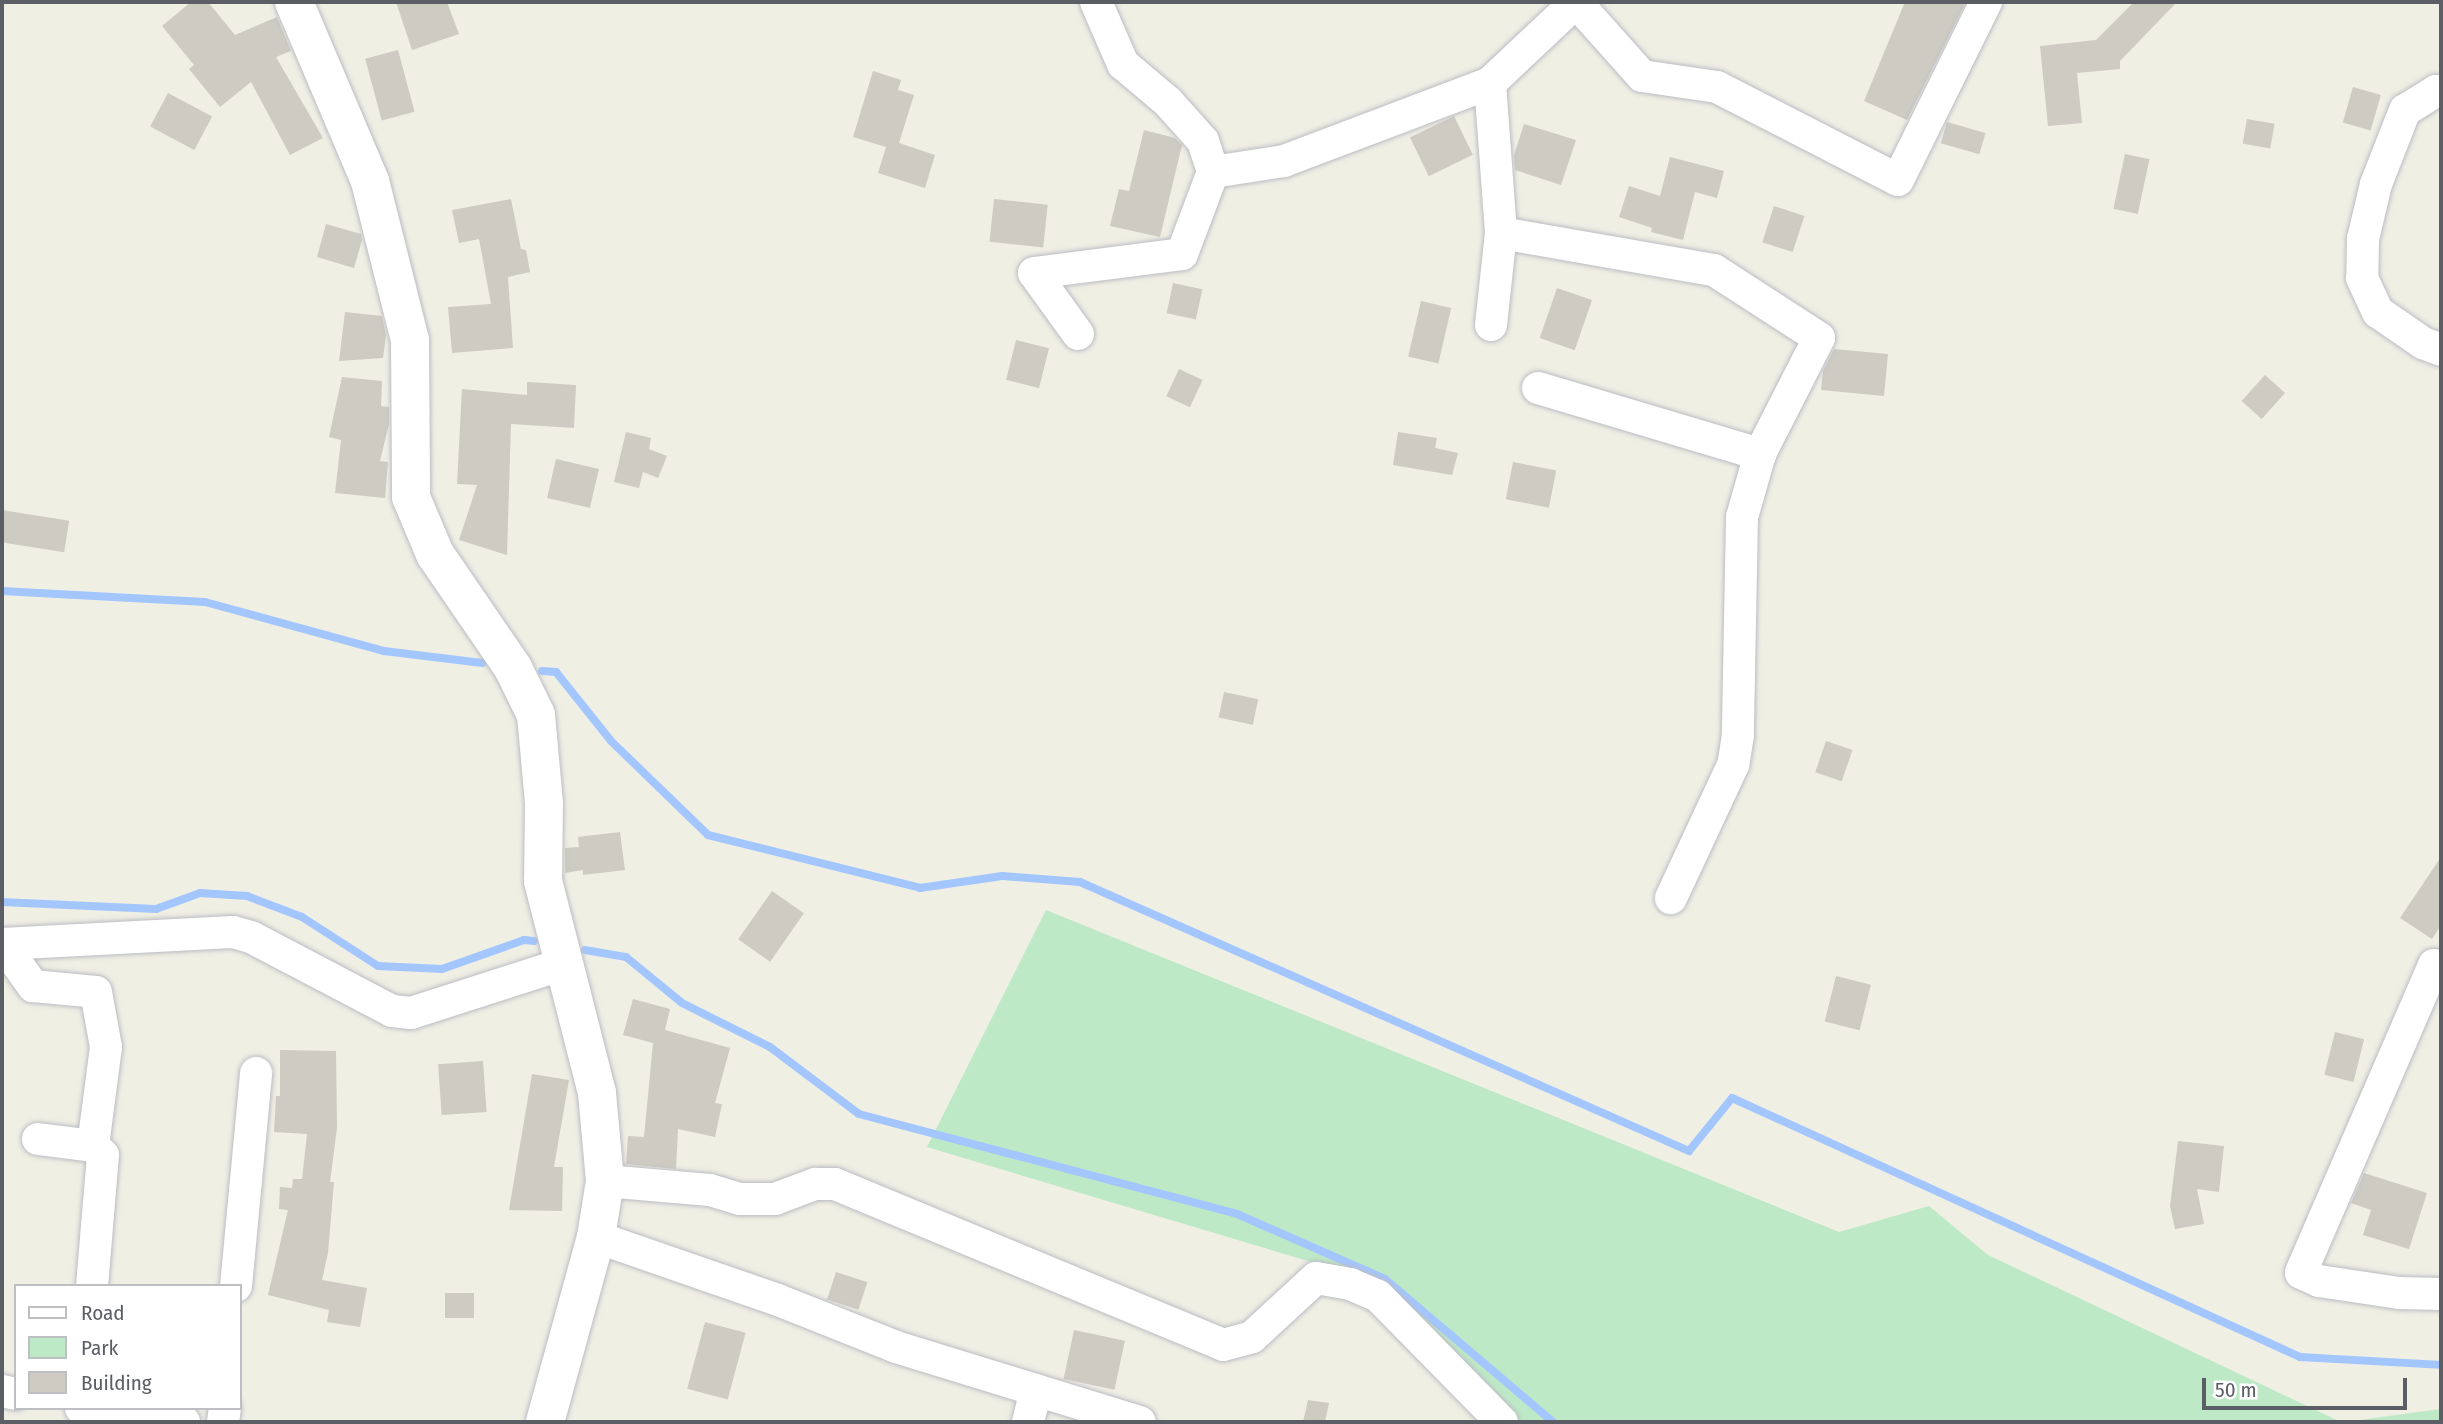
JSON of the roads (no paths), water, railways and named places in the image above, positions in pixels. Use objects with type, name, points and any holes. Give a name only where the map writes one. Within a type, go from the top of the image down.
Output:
[{"type":"street","points":[[294,2],[370,181],[410,341],[411,496],[435,554],[513,668],[536,715],[544,803],[542,881],[597,1093],[605,1181],[596,1237],[539,1421]]},
{"type":"street","points":[[1078,334],[1034,273],[1182,254],[1213,172],[1203,141],[1168,102],[1123,64],[1096,2]]},
{"type":"street","points":[[1213,172],[1284,161],[1490,83],[1576,2],[1642,76],[1717,87],[1898,180],[1986,2]]},
{"type":"street","points":[[1490,83],[1501,233],[1491,325]]},
{"type":"street","points":[[2441,90],[2436,90],[2405,110],[2376,184],[2363,239],[2362,278],[2378,312],[2423,343],[2441,350]]},
{"type":"street","points":[[1501,233],[1714,270],[1818,338],[1760,454],[1742,517],[1738,735],[1733,765],[1671,898]]},
{"type":"street","points":[[1538,388],[1760,454]]},
{"type":"street","points":[[3,944],[233,932],[251,937],[391,1011],[411,1013],[564,964]]},
{"type":"street","points":[[3,944],[33,986],[96,992],[106,1047],[93,1146]]},
{"type":"street","points":[[2434,965],[2301,1273],[2319,1281],[2399,1293],[2441,1294]]},
{"type":"street","points":[[236,1284],[256,1073]]},
{"type":"street","points":[[38,1139],[93,1146],[103,1155],[92,1284]]},
{"type":"street","points":[[605,1181],[710,1190],[740,1199],[775,1199],[815,1184],[835,1184],[1223,1345],[1252,1337],[1316,1278],[1350,1284],[1378,1296],[1502,1422]]},
{"type":"street","points":[[596,1237],[778,1300],[895,1347],[1140,1422]]},
{"type":"street","points":[[1028,1422],[1036,1390]]},
{"type":"street","points":[[96,1410],[184,1422]]},
{"type":"waterway","points":[[2,591],[205,602],[384,651],[482,663]]},
{"type":"waterway","points":[[542,671],[556,672],[611,741],[708,835],[920,888],[1002,876],[1080,882],[1689,1151],[1732,1098],[2300,1357],[2441,1365]]},
{"type":"waterway","points":[[2,902],[156,909],[200,893],[247,896],[302,917],[378,966],[442,969],[524,940],[534,941]]},
{"type":"waterway","points":[[585,950],[626,957],[682,1003],[770,1047],[859,1114],[1237,1214],[1385,1279],[1553,1422]]}]
